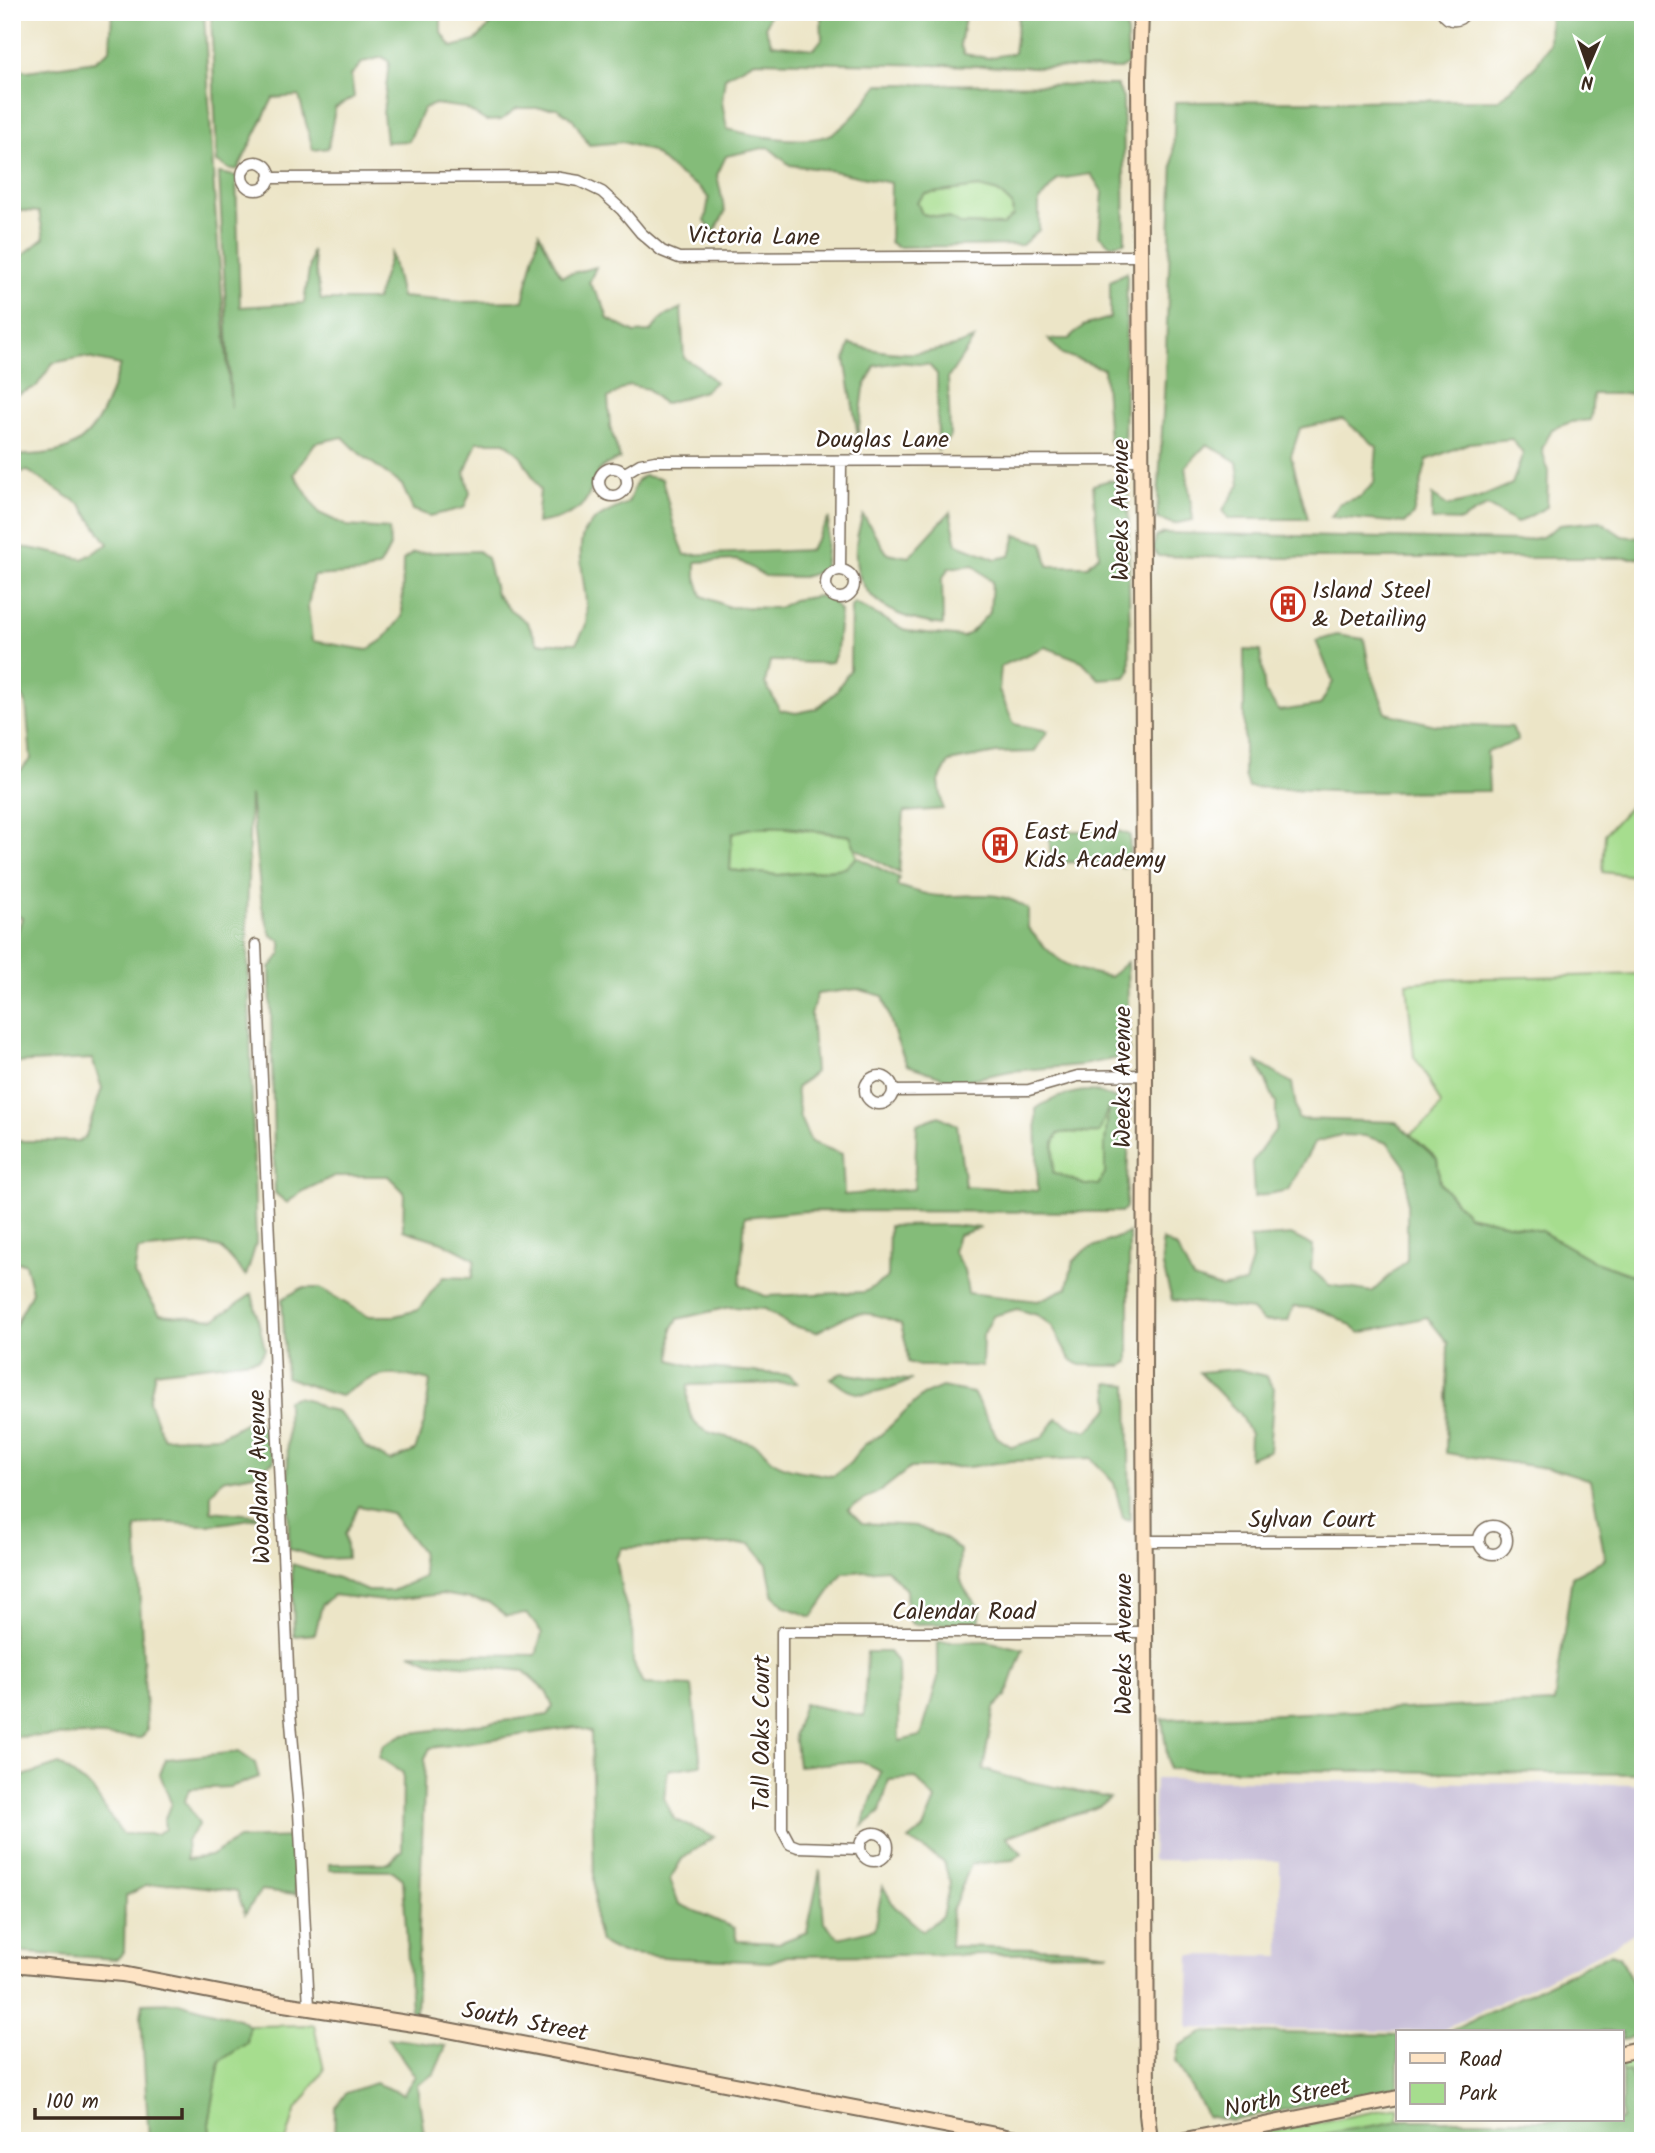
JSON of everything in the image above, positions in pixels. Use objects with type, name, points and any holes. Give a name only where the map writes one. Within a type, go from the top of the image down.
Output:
[{"type":"street","name":"Weeks Avenue","points":[[1141,12],[1145,1632],[1147,2100],[1150,2141]]},
{"type":"street","points":[[1442,12],[1446,18],[1454,20],[1462,18],[1466,12]]},
{"type":"street","name":"Victoria Lane","points":[[269,178],[554,177],[579,181],[612,200],[641,233],[662,251],[679,258],[1140,256]]},
{"type":"street","name":"Douglas Lane","points":[[625,473],[640,464],[655,461],[1142,460]]},
{"type":"street","points":[[840,570],[841,461]]},
{"type":"street","name":"Woodland Avenue","points":[[256,945],[290,1712],[299,1812],[309,2007]]},
{"type":"street","points":[[893,1091],[1030,1090],[1078,1076],[1145,1074]]},
{"type":"street","name":"Sylvan Court","points":[[1145,1541],[1479,1541]]},
{"type":"street","name":"Calendar Road","points":[[782,1632],[1145,1632]]},
{"type":"street","name":"Tall Oaks Court","points":[[782,1632],[782,1829],[790,1844],[798,1847],[860,1849]]},
{"type":"street","name":"South Street","points":[[12,1964],[122,1974],[251,1999],[427,2026],[1027,2141]]},
{"type":"street","points":[[1624,2053],[1643,2048]]},
{"type":"street","name":"North Street","points":[[1185,2141],[1396,2098]]},
{"type":"shaded area","points":[[1155,1779],[1643,1785],[1643,1927],[1611,1947],[1443,2030],[1188,2028],[1190,1955],[1280,1956],[1280,1861],[1152,1860]]},
{"type":"green space","points":[[112,12],[204,12],[215,206],[231,409],[219,173],[236,176],[240,307],[304,303],[312,250],[321,300],[376,300],[391,253],[401,297],[461,302],[523,301],[539,233],[561,276],[596,267],[589,283],[603,304],[608,319],[635,333],[650,332],[663,317],[681,308],[684,358],[715,382],[704,391],[663,404],[648,389],[629,385],[608,398],[610,426],[620,459],[601,468],[579,508],[559,518],[537,523],[540,490],[521,456],[505,442],[477,442],[465,472],[470,493],[464,508],[430,516],[413,510],[402,485],[359,453],[343,437],[315,443],[294,474],[319,513],[347,526],[389,529],[390,547],[380,566],[362,573],[313,576],[308,607],[312,641],[367,650],[384,639],[402,617],[403,560],[413,553],[478,551],[487,558],[496,594],[509,609],[527,622],[538,643],[576,643],[585,627],[587,613],[581,560],[583,536],[596,520],[628,503],[637,481],[644,476],[662,479],[674,526],[685,555],[810,550],[829,518],[824,571],[802,577],[765,576],[738,560],[696,562],[696,577],[702,596],[729,607],[779,608],[793,600],[819,596],[831,600],[840,611],[837,651],[832,662],[770,661],[765,683],[780,710],[796,713],[816,709],[835,693],[850,670],[851,607],[854,603],[907,631],[963,637],[990,612],[992,582],[973,565],[949,568],[942,579],[943,625],[920,621],[882,605],[869,593],[860,578],[856,561],[857,539],[863,515],[887,553],[909,557],[950,512],[957,544],[996,559],[1010,556],[1016,535],[1043,543],[1048,566],[1088,566],[1099,555],[1093,485],[1110,480],[1128,486],[1130,671],[1126,677],[1099,679],[1082,661],[1045,647],[1001,666],[999,690],[1014,724],[1048,731],[1034,752],[996,753],[949,762],[939,781],[943,809],[904,812],[899,873],[855,848],[850,836],[774,827],[759,827],[732,834],[730,870],[778,875],[845,868],[857,857],[899,878],[897,886],[925,894],[986,895],[1017,902],[1028,909],[1028,928],[1055,957],[1072,967],[1110,977],[1127,962],[1129,1052],[1118,1058],[1082,1065],[1011,1071],[957,1082],[907,1065],[883,996],[857,989],[817,994],[811,1014],[815,1072],[796,1088],[800,1118],[811,1142],[842,1154],[844,1195],[914,1189],[917,1124],[939,1116],[957,1125],[965,1186],[1038,1191],[1036,1109],[1053,1099],[1075,1093],[1094,1091],[1105,1094],[1130,1107],[1126,1208],[1122,1212],[804,1211],[745,1217],[740,1284],[765,1296],[865,1292],[888,1277],[889,1226],[951,1225],[981,1228],[958,1235],[953,1251],[964,1270],[968,1293],[1038,1301],[1067,1288],[1073,1262],[1085,1250],[1129,1233],[1129,1362],[1122,1366],[1080,1365],[1070,1359],[1052,1326],[1037,1315],[1017,1309],[993,1316],[983,1335],[982,1366],[919,1366],[908,1362],[901,1324],[876,1315],[849,1316],[817,1332],[789,1325],[765,1309],[730,1307],[678,1319],[672,1329],[671,1360],[696,1367],[789,1375],[797,1383],[688,1385],[691,1416],[704,1430],[757,1445],[781,1465],[833,1476],[850,1463],[864,1445],[882,1434],[923,1395],[942,1387],[973,1393],[997,1437],[1012,1447],[1042,1438],[1057,1418],[1074,1428],[1088,1431],[1110,1408],[1108,1383],[1128,1385],[1130,1520],[1123,1518],[1114,1483],[1091,1458],[1011,1461],[968,1467],[910,1468],[882,1490],[848,1509],[862,1523],[916,1526],[942,1537],[960,1550],[960,1577],[965,1589],[981,1610],[979,1624],[912,1624],[907,1615],[906,1590],[887,1569],[843,1573],[812,1617],[785,1607],[773,1594],[767,1564],[750,1544],[622,1548],[616,1558],[622,1593],[632,1624],[633,1662],[643,1684],[692,1686],[701,1765],[668,1770],[664,1798],[674,1819],[714,1837],[682,1859],[670,1879],[679,1904],[734,1928],[737,1941],[779,1943],[807,1932],[820,1870],[824,1923],[839,1938],[874,1929],[883,1886],[894,1906],[923,1931],[942,1916],[950,1883],[944,1862],[909,1840],[923,1829],[935,1800],[916,1778],[889,1780],[880,1812],[862,1827],[881,1772],[861,1761],[798,1766],[794,1734],[804,1704],[864,1716],[867,1652],[889,1652],[898,1663],[899,1741],[921,1736],[938,1678],[938,1642],[986,1641],[1023,1649],[1006,1696],[994,1708],[983,1769],[1007,1777],[1110,1798],[1095,1808],[1006,1837],[1022,1853],[1013,1860],[971,1864],[952,1911],[950,1946],[1078,1949],[1110,1953],[787,1956],[770,1962],[621,1953],[600,1942],[595,1922],[591,1732],[576,1727],[430,1748],[425,1758],[416,2014],[411,2010],[403,1879],[393,1871],[329,1870],[329,1864],[389,1863],[402,1850],[403,1773],[379,1757],[383,1745],[404,1734],[548,1715],[553,1707],[546,1691],[524,1671],[431,1662],[410,1653],[536,1655],[542,1633],[527,1614],[506,1616],[488,1602],[442,1594],[384,1601],[333,1595],[322,1605],[315,1634],[294,1636],[292,1564],[338,1578],[367,1591],[392,1591],[424,1577],[421,1551],[391,1513],[359,1506],[345,1534],[347,1558],[323,1559],[289,1549],[287,1400],[296,1397],[337,1411],[365,1447],[390,1461],[415,1451],[425,1420],[430,1381],[384,1375],[341,1396],[286,1377],[282,1299],[302,1288],[320,1288],[367,1316],[395,1316],[418,1310],[443,1277],[472,1278],[475,1259],[442,1242],[403,1230],[404,1192],[388,1176],[334,1176],[301,1192],[287,1203],[275,1193],[270,968],[281,954],[281,941],[271,935],[262,907],[250,795],[247,926],[256,1244],[246,1276],[221,1248],[200,1244],[138,1250],[134,1275],[160,1314],[215,1319],[252,1294],[265,1349],[259,1359],[155,1372],[149,1402],[163,1438],[221,1436],[252,1419],[267,1430],[274,1461],[254,1474],[222,1480],[211,1494],[211,1511],[266,1516],[198,1525],[153,1523],[136,1528],[147,1731],[141,1738],[82,1735],[12,1737],[12,1332],[32,1292],[25,1263],[12,1262],[12,1143],[79,1141],[85,1138],[102,1088],[92,1059],[12,1063],[12,946],[22,918],[12,913],[12,770],[20,771],[31,759],[26,703],[12,678],[12,547],[83,559],[108,544],[81,505],[28,471],[12,473],[12,456],[56,452],[82,440],[99,419],[120,365],[83,357],[53,363],[36,387],[12,397],[12,264],[44,238],[39,212],[12,210],[12,67],[27,71],[95,61],[110,50]],"holes":[[[1109,1105],[1105,1174],[1098,1185],[1085,1185],[1053,1172],[1054,1142],[1058,1134],[1099,1133]]]},
{"type":"green space","points":[[211,12],[441,12],[441,32],[452,47],[475,41],[502,12],[770,12],[765,28],[772,44],[814,49],[822,39],[821,12],[966,12],[960,45],[964,54],[988,58],[1014,53],[1019,12],[1126,12],[1128,64],[1120,69],[755,61],[725,77],[722,102],[727,129],[766,137],[812,139],[842,127],[879,84],[1117,85],[1123,98],[1125,242],[1110,245],[1099,235],[1103,193],[1091,174],[1058,179],[1039,201],[1039,230],[1022,245],[897,247],[890,242],[891,183],[790,165],[768,147],[726,156],[717,175],[725,212],[714,233],[705,221],[709,198],[700,188],[651,151],[623,142],[589,145],[573,119],[557,108],[517,108],[501,120],[486,121],[465,108],[435,104],[423,109],[409,141],[386,142],[383,114],[389,62],[383,57],[363,62],[351,75],[354,97],[335,108],[328,148],[313,150],[299,96],[273,98],[238,169],[231,170],[217,162]],"holes":[[[979,187],[998,192],[1012,205],[1013,216],[1003,225],[960,224],[951,219],[922,214],[917,202],[925,194]]]},
{"type":"green space","points":[[1550,12],[1643,12],[1643,394],[1593,394],[1591,420],[1571,422],[1552,429],[1542,449],[1548,472],[1547,507],[1517,523],[1487,506],[1461,521],[1432,520],[1432,495],[1448,506],[1477,499],[1512,484],[1523,454],[1512,439],[1469,443],[1427,460],[1413,515],[1405,523],[1331,517],[1340,503],[1360,497],[1374,483],[1377,447],[1343,419],[1300,428],[1291,456],[1308,519],[1229,519],[1223,510],[1240,484],[1237,462],[1207,444],[1186,466],[1193,520],[1173,524],[1157,518],[1175,102],[1499,100],[1535,67],[1549,44]]},
{"type":"green space","points":[[979,187],[999,192],[1012,205],[1013,216],[1003,225],[960,224],[951,219],[922,214],[917,202],[924,194]]},
{"type":"green space","points":[[1127,272],[1124,448],[1115,447],[1109,441],[1104,369],[1062,354],[1048,339],[1069,339],[1083,326],[1110,318],[1110,281]]},
{"type":"green space","points":[[974,339],[948,378],[950,437],[938,450],[937,374],[929,365],[898,362],[875,366],[864,388],[858,436],[845,359],[850,344],[882,351],[912,353],[943,349]]},
{"type":"green space","points":[[1600,521],[1622,536],[1643,538],[1643,558],[1244,558],[1158,556],[1153,548],[1156,537],[1164,533],[1519,541],[1542,537],[1560,525]]},
{"type":"green space","points":[[1337,635],[1364,639],[1369,667],[1386,713],[1435,725],[1512,727],[1518,741],[1487,752],[1489,791],[1353,792],[1248,787],[1244,775],[1244,650],[1260,651],[1265,692],[1279,711],[1320,705],[1333,682],[1316,641]]},
{"type":"green space","points":[[1643,774],[1643,877],[1603,872],[1605,834],[1636,800],[1636,776]]},
{"type":"green space","points":[[744,828],[786,828],[851,836],[857,857],[845,868],[778,875],[730,870],[732,834]]},
{"type":"green space","points":[[1053,831],[1118,831],[1130,835],[1129,864],[1123,868],[1114,863],[1058,862],[1051,859],[1049,836]]},
{"type":"green space","points":[[1643,974],[1643,1279],[1595,1262],[1541,1231],[1467,1215],[1440,1183],[1437,1159],[1410,1134],[1432,1119],[1441,1104],[1414,1057],[1407,983],[1453,979]]},
{"type":"green space","points":[[1257,1062],[1292,1083],[1298,1119],[1396,1122],[1437,1159],[1440,1183],[1467,1215],[1541,1231],[1595,1262],[1643,1279],[1643,1774],[1169,1769],[1162,1719],[1554,1703],[1572,1576],[1605,1559],[1591,1480],[1559,1470],[1446,1453],[1448,1343],[1427,1317],[1360,1333],[1337,1317],[1312,1308],[1293,1307],[1288,1321],[1263,1322],[1252,1310],[1172,1300],[1163,1267],[1162,1240],[1177,1248],[1193,1279],[1221,1288],[1245,1283],[1252,1260],[1250,1238],[1291,1235],[1313,1246],[1311,1269],[1329,1285],[1372,1292],[1407,1260],[1407,1169],[1388,1143],[1365,1136],[1341,1135],[1315,1142],[1288,1190],[1254,1197],[1252,1162],[1276,1129],[1276,1103]]},
{"type":"green space","points":[[1110,1103],[1105,1144],[1105,1174],[1098,1185],[1085,1185],[1053,1172],[1054,1142],[1058,1134],[1098,1133]]},
{"type":"green space","points":[[1237,1369],[1266,1376],[1274,1388],[1269,1451],[1249,1458],[1250,1434],[1239,1413],[1199,1372]]},
{"type":"green space","points":[[842,1373],[912,1380],[865,1394],[845,1389],[831,1378]]},
{"type":"green space","points":[[239,1752],[255,1763],[259,1777],[230,1787],[189,1789],[185,1801],[199,1824],[186,1841],[187,1859],[210,1856],[238,1839],[294,1837],[296,1894],[261,1890],[245,1914],[237,1891],[171,1883],[146,1886],[125,1896],[124,1952],[117,1959],[12,1952],[12,1803],[23,1776],[59,1764],[92,1789],[122,1834],[156,1834],[165,1829],[164,1821],[171,1803],[160,1774],[166,1759]]},
{"type":"green space","points":[[1611,1953],[1620,1956],[1643,2007],[1643,2035],[1624,2039],[1624,2030],[1453,2030]]},
{"type":"green space","points":[[178,2002],[239,2019],[249,2026],[247,2043],[220,2061],[209,2124],[211,2141],[149,2141],[141,2016],[143,2003]]},
{"type":"green space","points":[[314,2025],[324,2070],[295,2112],[286,2141],[211,2141],[209,2124],[220,2061],[247,2043],[249,2026]]},
{"type":"green space","points":[[1205,2032],[1396,2035],[1396,2086],[1231,2121],[1207,2116],[1176,2061],[1179,2046]]},
{"type":"green space","points":[[388,2038],[446,2046],[434,2074],[417,2085],[425,2141],[334,2141],[335,2108],[346,2093],[375,2083],[403,2094],[415,2076]]},
{"type":"green space","points":[[1643,2057],[1643,2141],[1223,2141],[1396,2107],[1396,2122],[1624,2122],[1624,2061]]},
{"type":"green space","points":[[1629,2071],[1643,2100],[1643,2141],[1297,2141],[1396,2121],[1624,2122],[1624,2072]]},
{"type":"place","name":"Island Steel & Detailing","points":[[1288,604]]},
{"type":"place","name":"East End Kids Academy","points":[[1000,845]]}]
